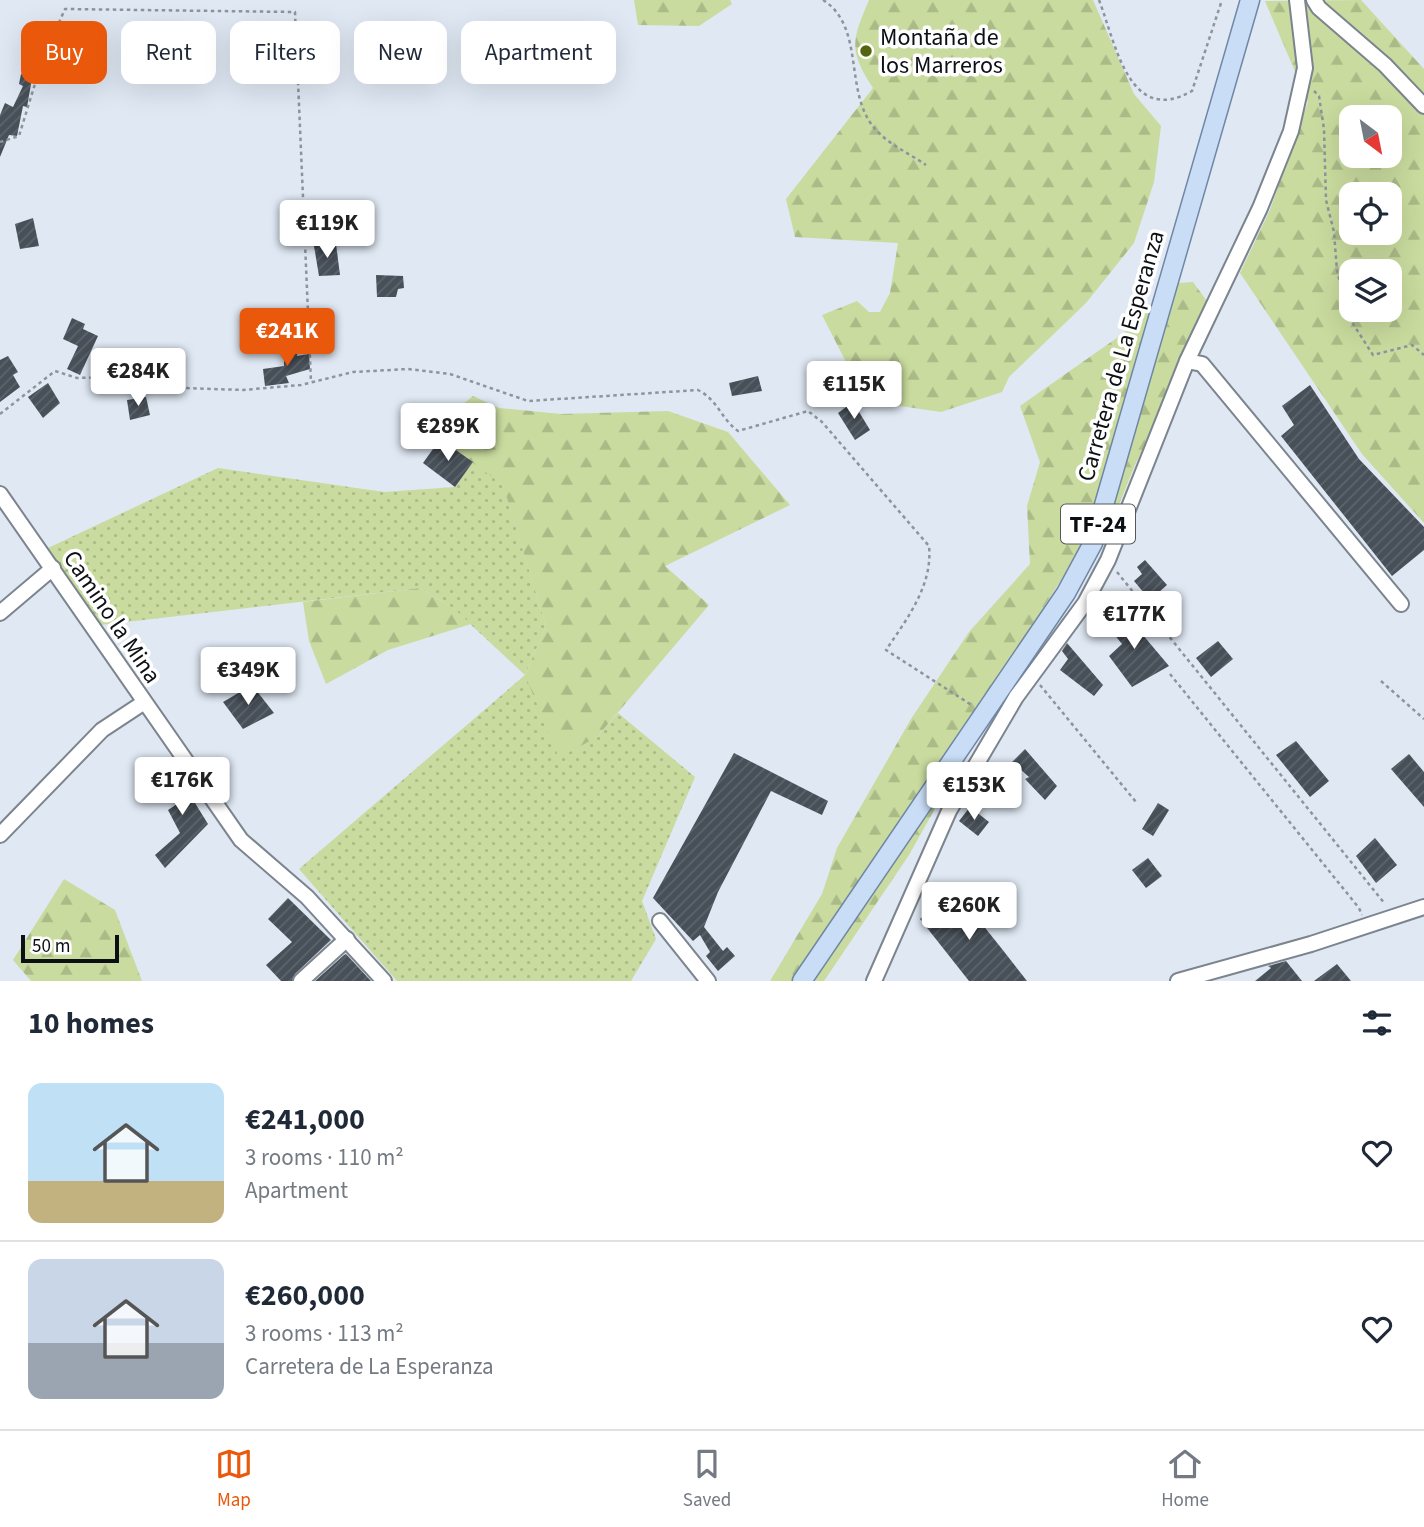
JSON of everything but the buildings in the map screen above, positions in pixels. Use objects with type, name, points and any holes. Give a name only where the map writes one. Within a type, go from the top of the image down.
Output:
[{"type":"main road","name":"Carretera de La Esperanza","points":[[802,981],[1066,593],[1093,543],[1250,0]]},
{"type":"street","points":[[874,981],[948,811],[981,753],[1032,676],[1086,603],[1108,560],[1187,361],[1260,208],[1291,131],[1303,80],[1305,68],[1297,0]]},
{"type":"street","points":[[1314,0],[1319,8],[1385,65],[1424,106]]},
{"type":"street","points":[[1187,361],[1202,364],[1401,604]]},
{"type":"street","name":"Camino la Mina","points":[[0,494],[241,840],[307,897],[384,981]]},
{"type":"street","points":[[0,613],[53,568]]},
{"type":"street","points":[[0,835],[102,730],[144,703]]},
{"type":"street","points":[[1178,981],[1311,944],[1424,907]]},
{"type":"street","points":[[660,921],[708,981]]},
{"type":"street","points":[[301,981],[347,939]]},
{"type":"path","points":[[823,0],[847,28],[853,77],[866,116],[876,131],[926,165]]},
{"type":"path","points":[[1099,0],[1130,81],[1144,97],[1165,102],[1192,91],[1222,0]]},
{"type":"path","points":[[0,142],[19,136],[42,61],[65,9],[295,12],[312,382]]},
{"type":"path","points":[[1303,80],[1319,96],[1326,200],[1334,232],[1337,271],[1350,318],[1373,355],[1412,345],[1424,355]]},
{"type":"path","points":[[0,414],[55,371],[77,377],[114,377],[184,388],[243,390],[312,382],[354,372],[408,369],[450,374],[528,401],[698,390],[712,397],[728,424],[738,431],[808,411],[822,422],[929,546],[931,562],[916,605],[886,650],[984,713]]},
{"type":"path","points":[[1108,560],[1383,899],[1391,917]]},
{"type":"path","points":[[1170,674],[1359,908],[1365,925]]},
{"type":"path","points":[[1032,676],[1136,802]]},
{"type":"path","points":[[1381,681],[1424,719]]},
{"type":"green space","points":[[634,0],[730,0],[732,4],[699,26],[638,25]]},
{"type":"green space","points":[[869,0],[1093,0],[1134,94],[1161,126],[1154,182],[1134,243],[1086,303],[1009,377],[1002,392],[941,412],[866,401],[822,315],[857,301],[869,312],[880,312],[890,293],[898,243],[795,237],[786,199],[873,88],[859,64],[855,45],[859,25]]},
{"type":"green space","points":[[1361,0],[1424,69],[1424,523],[1362,454],[1240,273],[1270,210],[1308,102],[1265,1]]},
{"type":"green space","points":[[1193,282],[1212,308],[1135,465],[1104,541],[1070,566],[1005,667],[964,757],[909,855],[824,981],[770,981],[822,894],[837,848],[911,719],[969,632],[1030,564],[1027,506],[1040,462],[1020,406],[1121,335],[1179,283]]},
{"type":"green space","points":[[473,396],[499,408],[561,414],[668,411],[728,432],[790,505],[665,566],[709,605],[597,737],[559,758],[525,675],[546,626],[503,485],[440,439],[434,428]]},
{"type":"green space","points":[[473,462],[503,484],[546,626],[525,675],[454,609],[420,588],[100,625],[48,548],[218,468],[384,492],[455,487]]},
{"type":"green space","points":[[420,588],[454,609],[471,624],[388,650],[326,684],[309,641],[303,602]]},
{"type":"green space","points":[[525,675],[597,737],[618,713],[695,777],[642,901],[656,939],[631,981],[397,981],[299,869]]},
{"type":"green space","points":[[64,879],[115,910],[142,981],[31,981],[13,960]]},
{"type":"place","name":"Montaña de los Marreros","points":[[866,51]]}]
